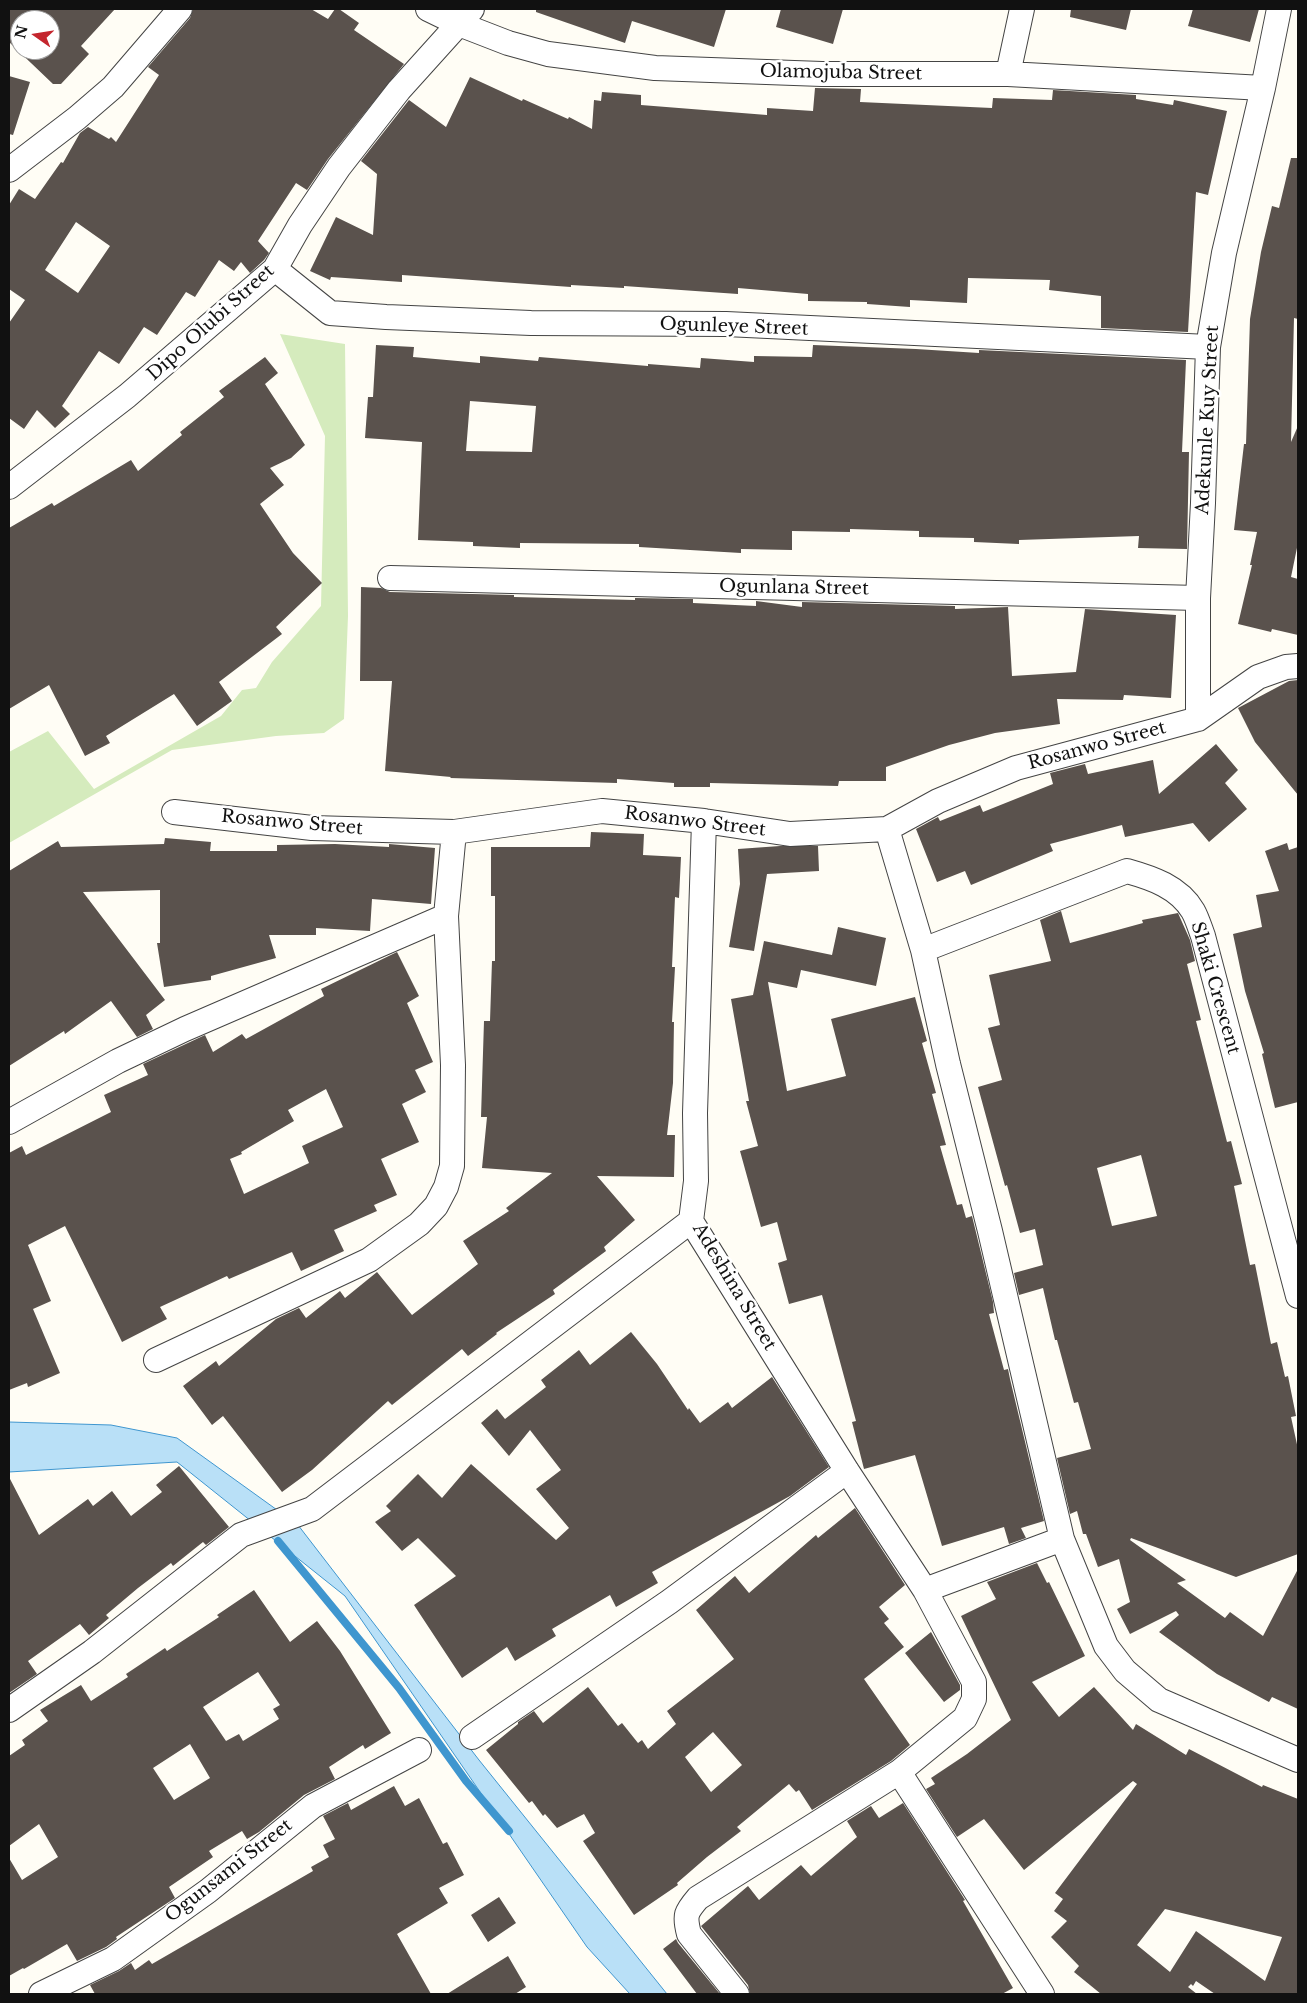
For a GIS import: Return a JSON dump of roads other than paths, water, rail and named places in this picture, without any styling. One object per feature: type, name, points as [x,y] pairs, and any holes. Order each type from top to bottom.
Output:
[{"type":"street","points":[[9,170],[114,87],[180,9]]},
{"type":"street","name":"Olamojuba Street","points":[[428,9],[465,16],[508,43],[548,54],[655,68],[822,74],[1008,74],[1263,88]]},
{"type":"street","points":[[1008,74],[1022,9]]},
{"type":"street","name":"Adekunle Kuy Street","points":[[1198,719],[1198,598],[1208,347],[1224,253],[1263,88],[1279,9]]},
{"type":"street","name":"Dipo Olubi Street","points":[[9,487],[128,396],[275,269],[300,225],[339,167],[399,90],[465,16]]},
{"type":"street","name":"Ogunleye Street","points":[[275,269],[330,313],[531,323],[726,324],[1208,347]]},
{"type":"street","name":"Ogunlana Street","points":[[390,578],[1198,598]]},
{"type":"street","name":"Rosanwo Street","points":[[174,812],[312,828],[454,832],[602,811],[704,821],[790,834],[887,828],[938,801],[1016,768],[1198,719],[1258,677],[1286,667],[1298,666]]},
{"type":"street","name":"Adeshina Street","points":[[704,821],[695,1113],[696,1181],[691,1221],[925,1590],[974,1682],[974,1699],[964,1718],[898,1772],[698,1898],[687,1912],[686,1923],[689,1934],[737,1994]]},
{"type":"street","points":[[887,828],[924,950],[948,1064],[992,1240],[1062,1539],[1106,1646],[1125,1671],[1159,1700],[1298,1760]]},
{"type":"street","points":[[156,1360],[369,1260],[419,1224],[436,1206],[446,1187],[452,1166],[453,1065],[446,916],[454,832]]},
{"type":"street","name":"Shaki Crescent","points":[[924,950],[1127,871],[1152,878],[1180,894],[1193,911],[1203,936],[1298,1296]]},
{"type":"street","points":[[9,1122],[127,1057],[185,1029],[446,916]]},
{"type":"street","points":[[9,1710],[92,1652],[241,1535],[312,1509],[691,1221]]},
{"type":"street","points":[[472,1737],[669,1602],[848,1471]]},
{"type":"street","points":[[925,1590],[1062,1539]]},
{"type":"street","name":"Ogunsami Street","points":[[41,1994],[113,1960],[208,1891],[313,1806],[419,1750]]},
{"type":"street","points":[[898,1772],[1042,1994]]},
{"type":"water","points":[[9,1422],[111,1425],[177,1438],[298,1525],[479,1760],[667,1994],[630,1994],[587,1947],[345,1596],[177,1462],[9,1472]]},
{"type":"waterway","points":[[278,1541],[399,1688],[466,1781],[509,1831]]}]
